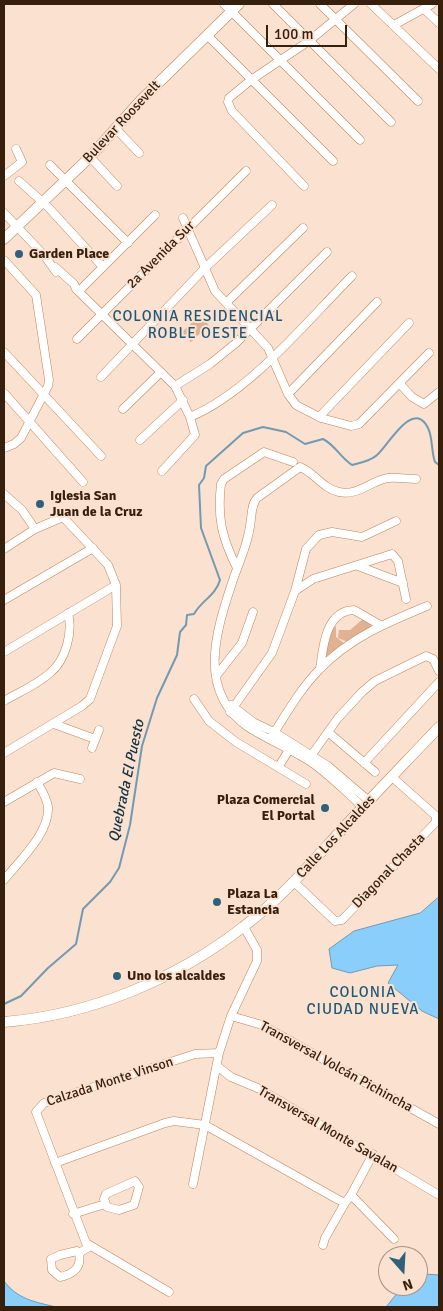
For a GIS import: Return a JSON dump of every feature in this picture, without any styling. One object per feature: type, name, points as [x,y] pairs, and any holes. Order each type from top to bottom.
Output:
[{"type":"main road","name":"Bulevar Roosevelt","points":[[4,239],[90,157],[114,128],[207,35],[232,6]]},
{"type":"main road","name":"Calle Los Alcaldes","points":[[4,1022],[50,1015],[88,1006],[127,993],[192,962],[244,927],[294,882],[439,728]]},
{"type":"street","points":[[273,4],[391,122]]},
{"type":"street","points":[[320,4],[418,101]]},
{"type":"street","points":[[304,186],[232,111],[228,102],[229,98],[279,60],[309,41],[354,4]]},
{"type":"street","points":[[371,4],[439,69]]},
{"type":"street","points":[[394,25],[432,4]]},
{"type":"street","points":[[232,6],[279,60],[360,140]]},
{"type":"street","points":[[424,9],[439,23]]},
{"type":"street","points":[[207,35],[333,161]]},
{"type":"street","points":[[114,128],[139,153]]},
{"type":"street","points":[[4,176],[22,162],[16,149]]},
{"type":"street","points":[[90,157],[117,186]]},
{"type":"street","points":[[50,165],[128,243]]},
{"type":"street","name":"2a Avenida Sur","points":[[77,340],[246,171]]},
{"type":"street","points":[[19,181],[42,202],[103,267]]},
{"type":"street","points":[[100,377],[205,268],[272,205]]},
{"type":"street","points":[[4,213],[54,267],[74,284],[175,386],[190,417],[195,435],[162,471]]},
{"type":"street","points":[[78,290],[155,215]]},
{"type":"street","points":[[183,218],[186,229],[215,291],[251,328],[272,357],[288,394],[296,405],[319,417],[352,426],[359,424],[429,353]]},
{"type":"street","points":[[227,302],[303,228]]},
{"type":"street","points":[[175,386],[210,364],[251,328],[327,252]]},
{"type":"street","points":[[4,260],[36,295],[48,380],[31,422],[18,442],[4,448]]},
{"type":"street","points":[[190,417],[222,400],[272,357],[352,276]]},
{"type":"street","points":[[288,394],[377,302]]},
{"type":"street","points":[[319,417],[409,323]]},
{"type":"street","points":[[4,352],[101,456]]},
{"type":"street","points":[[123,409],[161,372]]},
{"type":"street","points":[[400,384],[412,397],[424,404],[439,392]]},
{"type":"street","points":[[4,393],[83,482]]},
{"type":"street","points":[[140,440],[183,400]]},
{"type":"street","points":[[237,568],[227,548],[220,526],[221,484],[224,479],[260,453],[268,452],[293,462]]},
{"type":"street","points":[[309,757],[288,750],[272,736],[229,706],[218,691],[215,648],[217,628],[250,534],[254,501],[297,468],[302,467],[327,487],[338,492],[349,493],[363,490],[388,478],[416,479]]},
{"type":"street","points":[[4,494],[15,503],[35,529]]},
{"type":"street","points":[[4,549],[35,529],[63,517],[108,565],[116,585],[118,626],[94,689],[86,703],[4,753]]},
{"type":"street","points":[[229,706],[244,690],[272,653],[295,591],[306,549],[319,535],[332,532],[362,537],[396,521]]},
{"type":"street","points":[[4,600],[93,548]]},
{"type":"street","points":[[295,591],[313,579],[335,570],[358,566],[392,554],[398,561],[406,599]]},
{"type":"street","points":[[358,566],[403,583]]},
{"type":"street","points":[[4,652],[116,585]]},
{"type":"street","points":[[272,736],[320,669],[345,648],[380,625],[427,606]]},
{"type":"street","points":[[320,669],[324,639],[333,622],[340,614],[354,610],[380,625]]},
{"type":"street","points":[[216,676],[242,643],[253,612]]},
{"type":"street","points":[[4,701],[52,672],[70,637],[71,630],[68,613]]},
{"type":"street","points":[[309,757],[362,692],[383,677],[426,656],[433,659],[439,671]]},
{"type":"street","points":[[364,763],[439,682]]},
{"type":"street","points":[[194,699],[209,721],[236,742],[279,766],[306,784]]},
{"type":"street","points":[[54,724],[95,739]]},
{"type":"street","points":[[92,748],[99,730]]},
{"type":"street","points":[[328,732],[375,772]]},
{"type":"street","points":[[272,736],[328,766],[366,804]]},
{"type":"street","points":[[279,766],[288,750]]},
{"type":"street","points":[[4,802],[37,782],[58,773],[80,779]]},
{"type":"street","name":"Diagonal Chasta","points":[[294,882],[335,921],[342,920],[436,822],[436,816],[392,777]]},
{"type":"street","points":[[4,880],[30,850],[47,815],[48,807],[37,782]]},
{"type":"street","points":[[193,1184],[219,1053],[230,1016],[258,961],[257,950],[244,927]]},
{"type":"street","name":"Transversal Volcán Pichincha","points":[[230,1016],[262,1025],[439,1124]]},
{"type":"street","name":"Calzada Monte Vinson","points":[[55,1163],[36,1116],[40,1105],[195,1054],[219,1053]]},
{"type":"street","name":"Transversal Monte Savalan","points":[[217,1066],[232,1077],[260,1089],[372,1154],[439,1196]]},
{"type":"street","points":[[169,1292],[89,1247],[73,1214],[55,1163],[165,1123],[174,1121],[205,1125],[345,1203]]},
{"type":"street","points":[[323,1245],[324,1238],[351,1195],[372,1154]]},
{"type":"street","points":[[135,1181],[138,1183],[137,1201],[134,1205],[119,1210],[107,1207],[105,1204],[106,1194],[135,1181]]},
{"type":"street","points":[[351,1195],[394,1239]]},
{"type":"street","points":[[73,1214],[105,1204]]},
{"type":"street","points":[[79,1253],[89,1247]]},
{"type":"shaded area","points":[[199,316],[209,325],[191,342],[182,332]]},
{"type":"shaded area","points":[[363,619],[372,624],[370,627],[348,642],[338,638],[339,630],[350,630]]},
{"type":"shaded area","points":[[336,626],[336,637],[345,644],[326,656],[328,640]]},
{"type":"water","points":[[439,897],[439,1019],[422,1011],[388,983],[398,965],[377,966],[350,973],[332,968],[329,949],[354,931],[420,913]]},
{"type":"water","points":[[428,1274],[439,1275],[439,1307],[386,1307],[394,1296],[428,1296]]},
{"type":"water","points":[[4,1281],[21,1296],[56,1307],[4,1307]]},
{"type":"waterway","name":"Quebrada El Puesto","points":[[4,1004],[21,996],[48,968],[76,944],[83,909],[110,882],[119,868],[130,825],[142,746],[157,698],[177,655],[180,632],[186,625],[187,615],[194,614],[200,605],[212,594],[220,580],[201,528],[199,485],[204,478],[206,466],[243,433],[263,427],[286,432],[305,444],[323,439],[331,444],[352,465],[375,457],[401,427],[415,418],[422,420],[428,428],[435,462],[439,465]]},
{"type":"place","name":"Garden Place","points":[[19,254]]},
{"type":"place","name":"Iglesia San Juan de la Cruz","points":[[40,504]]},
{"type":"place","name":"Plaza Comercial El Portal","points":[[325,808]]},
{"type":"place","name":"Plaza La Estancia","points":[[217,902]]},
{"type":"place","name":"Uno los alcaldes","points":[[117,976]]},
{"type":"district","name":"COLONIA RESIDENCIAL ROBLE OESTE","points":[[198,326]]},
{"type":"district","name":"COLONIA CIUDAD NUEVA","points":[[363,1002]]}]
